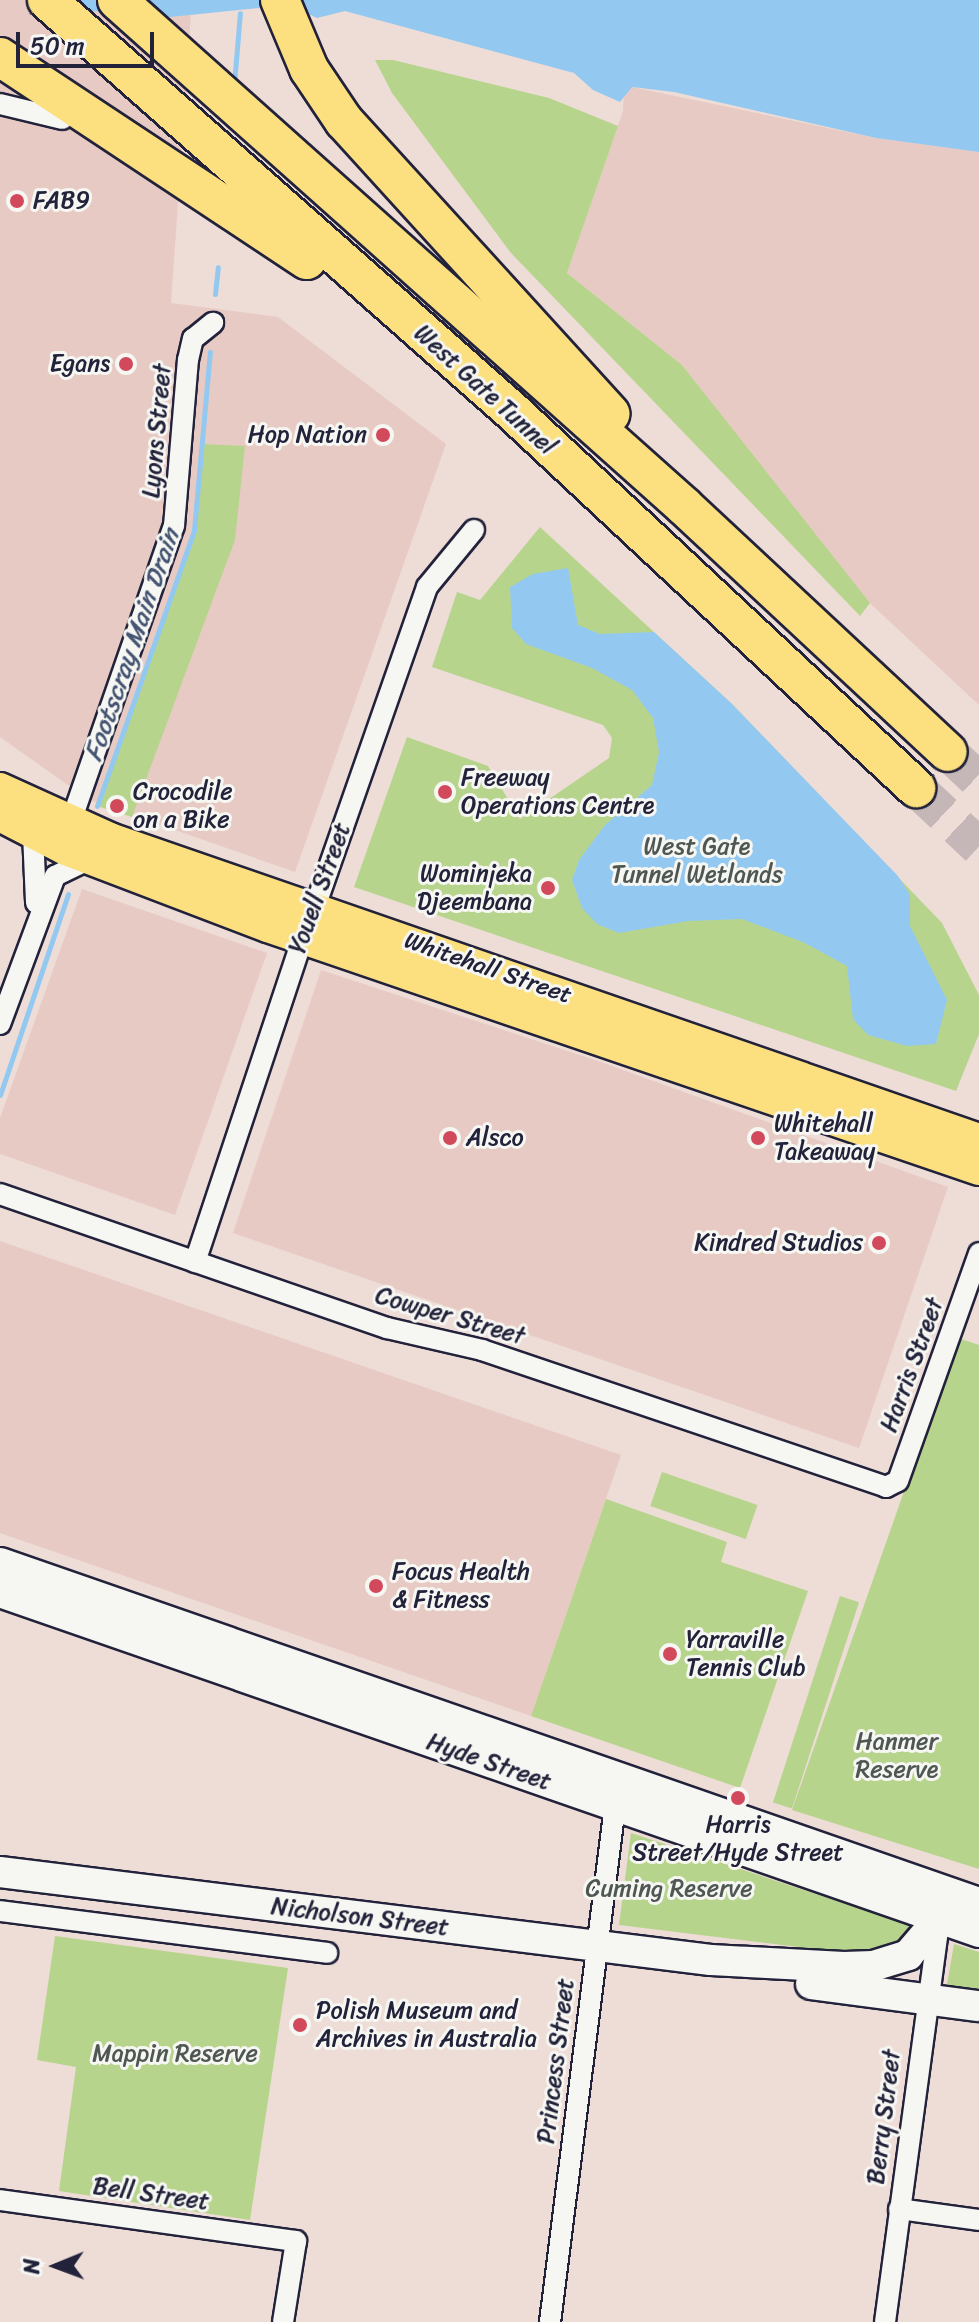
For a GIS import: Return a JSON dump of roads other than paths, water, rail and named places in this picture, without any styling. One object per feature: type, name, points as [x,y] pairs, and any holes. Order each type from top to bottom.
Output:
[{"type":"highway","name":"West Gate Tunnel","points":[[47,0],[332,268],[512,411],[916,788]]},
{"type":"highway","name":"West Gate Tunnel","points":[[117,0],[367,228],[685,507],[948,752]]},
{"type":"highway","points":[[280,0],[309,69],[344,121],[647,453],[685,507]]},
{"type":"highway","points":[[0,57],[332,268]]},
{"type":"main road","name":"Whitehall Street","points":[[0,789],[70,824],[315,907],[979,1169]]},
{"type":"main road","points":[[0,815],[33,833]]},
{"type":"main road","name":"Whitehall Street","points":[[33,833],[90,859],[303,937],[979,1140]]},
{"type":"main road","name":"Youell Street","points":[[303,937],[315,907]]},
{"type":"street","points":[[0,104],[62,119]]},
{"type":"street","name":"Lyons Street","points":[[70,824],[174,526],[188,360],[193,339],[213,323]]},
{"type":"street","name":"Youell Street","points":[[315,907],[427,587],[474,530]]},
{"type":"street","name":"Whitehall Street","points":[[0,829],[33,833]]},
{"type":"street","points":[[32,927],[38,876],[33,833]]},
{"type":"street","points":[[0,1024],[32,927],[56,873],[90,859]]},
{"type":"street","name":"Youell Street","points":[[195,1262],[303,937]]},
{"type":"street","name":"Cowper Street","points":[[0,1194],[387,1328],[482,1350],[886,1487]]},
{"type":"street","name":"Harris Street","points":[[886,1487],[898,1481],[979,1253]]},
{"type":"street","name":"Hyde Street","points":[[0,1563],[616,1792]]},
{"type":"street","name":"Hyde Street","points":[[0,1592],[616,1792],[944,1905],[979,1932]]},
{"type":"street","name":"Princess Street","points":[[550,2322],[616,1792]]},
{"type":"street","name":"Nicholson Street","points":[[0,1872],[720,1961],[858,1967],[895,1961],[920,1945],[944,1905]]},
{"type":"street","name":"Hyde Street","points":[[944,1905],[979,1903]]},
{"type":"street","name":"Berry Street","points":[[885,2322],[927,1991],[944,1905]]},
{"type":"street","points":[[0,1911],[327,1953]]},
{"type":"street","name":"Nicholson Street","points":[[720,1961],[786,1981],[927,1991],[979,2006]]},
{"type":"street","points":[[812,1965],[927,1991]]},
{"type":"street","name":"Bell Street","points":[[0,2200],[296,2241],[283,2322]]},
{"type":"street","points":[[899,2209],[979,2220]]},
{"type":"water","points":[[33,0],[979,0],[979,152],[876,138],[674,92],[632,87],[620,102],[593,90],[574,73],[345,11],[317,18],[289,5],[170,17],[66,9]]},
{"type":"water","points":[[568,568],[578,625],[600,634],[654,632],[732,704],[898,876],[910,895],[910,926],[947,1000],[936,1044],[907,1046],[868,1035],[853,1019],[847,966],[805,943],[742,919],[688,921],[619,933],[597,924],[582,908],[572,880],[579,860],[605,825],[652,785],[659,752],[653,718],[632,690],[592,668],[526,644],[512,628],[510,587],[533,574]]},
{"type":"waterway","name":"Footscray Main Drain","points":[[234,84],[240,13]]},
{"type":"waterway","name":"Footscray Main Drain","points":[[215,294],[218,267]]},
{"type":"waterway","name":"Footscray Main Drain","points":[[97,806],[194,530],[210,352]]},
{"type":"waterway","name":"Footscray Main Drain","points":[[0,1095],[68,894]]},
{"type":"tunnel","points":[[948,752],[979,781]]},
{"type":"tunnel","points":[[916,788],[979,847]]},
{"type":"place","name":"FAB9","points":[[17,201]]},
{"type":"place","name":"Egans","points":[[126,364]]},
{"type":"place","name":"Hop Nation","points":[[383,435]]},
{"type":"place","name":"Freeway Operations Centre","points":[[445,792]]},
{"type":"place","name":"Crocodile on a Bike","points":[[117,806]]},
{"type":"place","name":"Wominjeka Djeembana","points":[[548,888]]},
{"type":"place","name":"Alsco","points":[[450,1138]]},
{"type":"place","name":"Whitehall Takeaway","points":[[758,1138]]},
{"type":"place","name":"Kindred Studios","points":[[879,1243]]},
{"type":"place","name":"Focus Health & Fitness","points":[[376,1586]]},
{"type":"place","name":"Yarraville Tennis Club","points":[[670,1654]]},
{"type":"place","name":"Harris Street/Hyde Street","points":[[738,1798]]},
{"type":"place","name":"Polish Museum and Archives in Australia","points":[[300,2025]]},
{"type":"park label","name":"West Gate Tunnel Wetlands","points":[[697,861]]},
{"type":"park label","name":"Hanmer Reserve","points":[[897,1756]]},
{"type":"park label","name":"Cuming Reserve","points":[[669,1889]]},
{"type":"park label","name":"Mappin Reserve","points":[[175,2054]]}]
